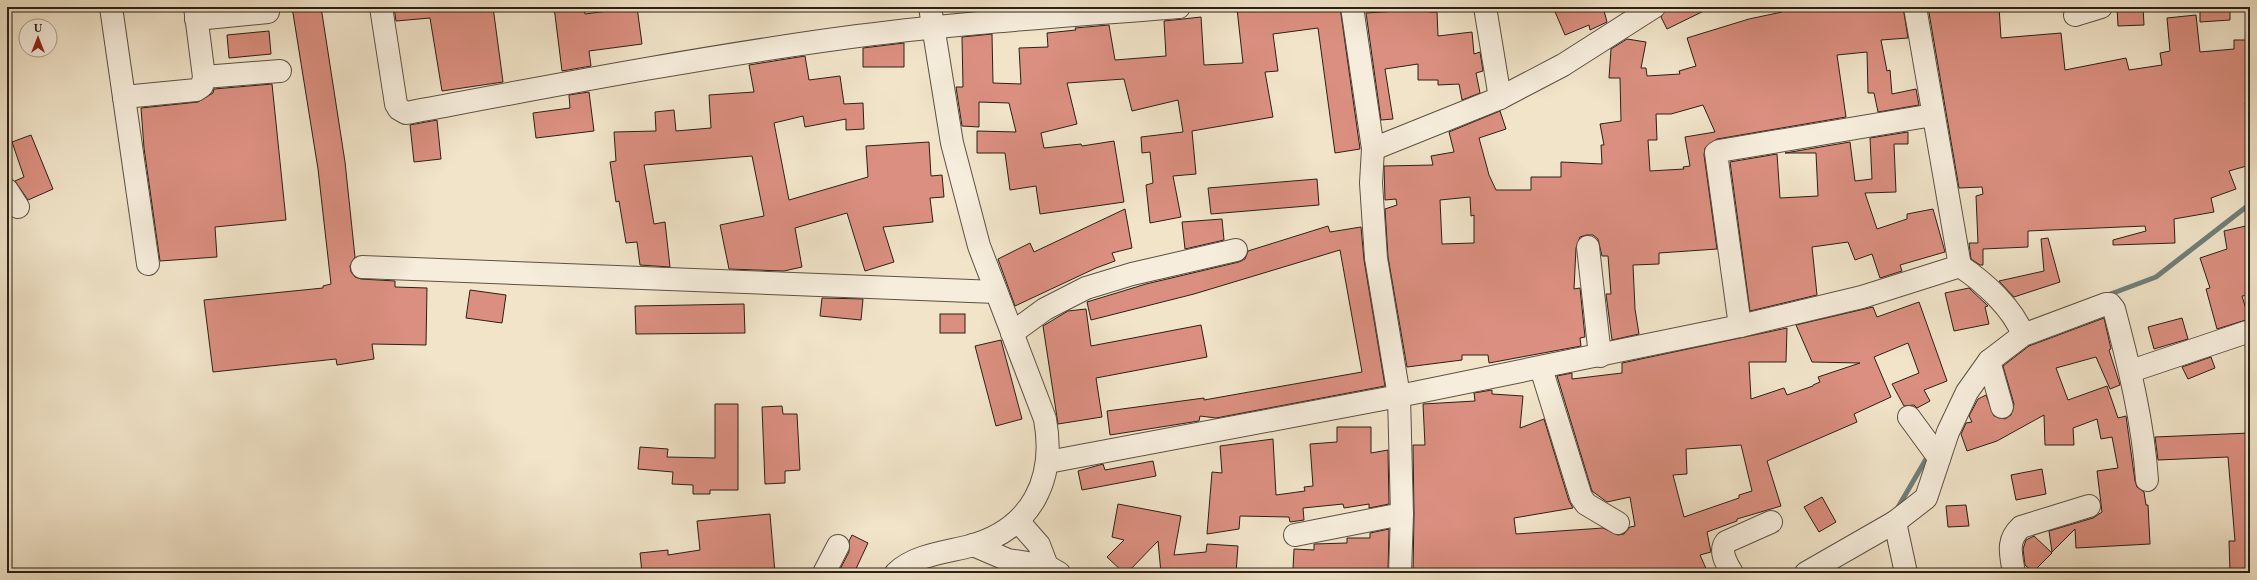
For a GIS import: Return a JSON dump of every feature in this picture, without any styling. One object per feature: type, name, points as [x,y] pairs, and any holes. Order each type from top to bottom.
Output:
[{"type":"street","points":[[111,7],[148,264]]},
{"type":"street","points":[[381,7],[396,104],[399,109],[406,113],[635,70],[766,49],[931,17],[1179,7]]},
{"type":"street","points":[[1352,7],[1373,149],[1371,183],[1376,258],[1400,396],[1402,514],[1400,573]]},
{"type":"street","points":[[1485,7],[1500,98]]},
{"type":"street","points":[[1916,7],[1933,115],[1960,266],[1974,275],[2020,328]]},
{"type":"street","points":[[2075,15],[2101,7]]},
{"type":"street","points":[[1373,149],[1500,98],[1563,65],[1647,9]]},
{"type":"street","points":[[124,97],[196,90],[202,86],[204,77],[195,13],[268,12]]},
{"type":"street","points":[[896,573],[915,561],[995,537],[1022,516],[1040,490],[1048,462],[1049,441],[1045,419],[979,246],[952,143],[931,17]]},
{"type":"street","points":[[204,77],[280,71]]},
{"type":"street","points":[[1740,326],[1716,153],[1719,151],[1933,115]]},
{"type":"street","points":[[1588,247],[1600,356]]},
{"type":"street","points":[[1012,333],[1045,309],[1086,288],[1236,250]]},
{"type":"street","points":[[1048,462],[1400,396],[1740,326],[1862,297],[1960,266]]},
{"type":"street","points":[[362,267],[996,292]]},
{"type":"street","points":[[1806,573],[1895,522],[1926,498],[1932,449],[1967,392],[1989,361],[2020,328],[2106,304],[2110,304],[2114,309],[2131,371],[2144,436],[2147,480]]},
{"type":"street","points":[[2131,371],[2250,331]]},
{"type":"street","points":[[1989,361],[2002,407]]},
{"type":"street","points":[[1541,368],[1581,497],[1586,504],[1618,523]]},
{"type":"street","points":[[1909,417],[1932,449]]},
{"type":"street","points":[[2014,573],[2010,543],[2013,534],[2021,526],[2089,506]]},
{"type":"street","points":[[1295,535],[1402,514]]},
{"type":"street","points":[[1022,516],[1053,569]]},
{"type":"street","points":[[1732,573],[1722,552],[1722,547],[1726,542],[1771,522]]},
{"type":"street","points":[[1895,522],[1906,573]]},
{"type":"street","points":[[972,545],[1008,560],[1053,569]]},
{"type":"street","points":[[824,573],[838,546]]},
{"type":"building","points":[[292,7],[321,7],[345,162],[355,257],[350,266],[351,272],[355,277],[361,279],[395,281],[395,287],[427,288],[426,345],[372,344],[374,359],[337,365],[336,359],[213,372],[204,300],[323,288],[323,286],[331,284],[318,169]]},
{"type":"building","points":[[394,7],[493,7],[503,82],[442,91],[430,18],[396,21]]},
{"type":"building","points":[[554,7],[584,7],[585,14],[637,7],[642,44],[589,51],[591,66],[562,71]]},
{"type":"building","points":[[1250,7],[1340,7],[1360,149],[1335,153],[1318,28],[1273,34],[1278,71],[1265,72],[1273,117],[1192,131],[1196,174],[1173,176],[1181,217],[1150,223],[1146,185],[1153,183],[1150,152],[1142,153],[1141,137],[1183,132],[1178,100],[1132,111],[1124,79],[1067,83],[1077,124],[1041,133],[1044,148],[1081,144],[1082,146],[1114,141],[1124,202],[1040,214],[1036,186],[1010,190],[1005,153],[977,153],[977,131],[1016,132],[1009,103],[979,102],[979,127],[962,126],[956,87],[963,87],[962,37],[992,34],[993,83],[1021,84],[1019,48],[1048,47],[1047,33],[1076,30],[1075,28],[1109,25],[1115,60],[1166,56],[1164,21],[1201,17],[1204,65],[1243,63],[1237,9]]},
{"type":"building","points":[[1412,7],[1429,7],[1429,12],[1437,12],[1438,36],[1472,32],[1474,54],[1480,52],[1483,71],[1476,73],[1480,93],[1462,100],[1459,84],[1438,85],[1438,80],[1418,80],[1418,64],[1385,69],[1393,119],[1381,120],[1366,13],[1412,10]]},
{"type":"building","points":[[1553,7],[1603,7],[1607,22],[1590,30],[1589,25],[1565,35]]},
{"type":"building","points":[[1666,7],[1712,7],[1667,29],[1661,17]]},
{"type":"building","points":[[1781,7],[1903,7],[1908,38],[1881,40],[1887,71],[1890,70],[1892,94],[1916,89],[1919,105],[1878,112],[1874,93],[1868,93],[1867,52],[1837,55],[1846,117],[1717,139],[1705,148],[1704,155],[1717,249],[1659,253],[1659,264],[1633,265],[1635,309],[1639,334],[1612,340],[1606,294],[1611,294],[1608,256],[1602,256],[1598,239],[1593,235],[1586,235],[1580,237],[1576,248],[1574,289],[1580,288],[1585,337],[1580,338],[1581,346],[1489,363],[1488,355],[1462,355],[1462,360],[1407,367],[1388,257],[1385,209],[1397,205],[1396,199],[1385,200],[1384,166],[1433,165],[1431,156],[1454,152],[1449,132],[1500,111],[1506,129],[1479,138],[1489,175],[1496,190],[1531,190],[1531,177],[1561,177],[1561,162],[1602,164],[1601,145],[1604,145],[1600,124],[1621,121],[1620,78],[1609,78],[1611,49],[1627,39],[1646,42],[1641,68],[1646,68],[1647,76],[1680,74],[1679,71],[1696,66],[1687,38],[1749,19],[1782,12]],"holes":[[[1703,105],[1715,132],[1685,137],[1690,166],[1683,167],[1684,169],[1650,171],[1648,140],[1657,140],[1656,114],[1671,114]],[[1470,197],[1471,216],[1474,215],[1474,243],[1442,244],[1440,200]]]},
{"type":"building","points":[[1928,7],[1999,7],[2001,38],[2061,33],[2065,70],[2126,58],[2129,70],[2162,65],[2160,53],[2170,51],[2167,18],[2196,15],[2200,52],[2234,49],[2234,40],[2250,40],[2250,102],[2245,103],[2250,132],[2250,165],[2229,171],[2236,189],[2211,198],[2214,212],[2174,219],[2175,243],[2113,245],[2113,240],[2146,231],[2145,226],[2028,231],[2028,247],[1983,249],[1983,265],[1980,265],[1971,259],[1969,243],[1978,243],[1976,196],[1983,194],[1982,187],[1959,188]]},
{"type":"building","points":[[2117,7],[2143,7],[2144,25],[2118,26]]},
{"type":"building","points":[[2200,7],[2230,7],[2230,20],[2200,22]]},
{"type":"building","points":[[269,31],[271,54],[229,58],[227,35]]},
{"type":"building","points":[[904,43],[904,67],[863,67],[863,48]]},
{"type":"building","points":[[805,56],[809,80],[840,76],[844,104],[863,103],[864,129],[846,130],[846,119],[805,127],[803,116],[774,123],[789,200],[868,177],[866,146],[929,142],[931,176],[942,175],[944,197],[930,198],[933,222],[883,227],[894,262],[865,271],[847,213],[795,228],[802,267],[784,271],[729,269],[720,225],[764,216],[752,156],[644,165],[654,224],[665,222],[670,267],[640,265],[637,242],[626,243],[619,201],[616,202],[610,162],[616,161],[614,132],[656,131],[655,112],[674,110],[676,131],[711,128],[709,95],[754,92],[749,65]]},
{"type":"building","points":[[272,84],[286,220],[215,227],[217,257],[160,261],[144,148],[141,108],[198,102],[213,93],[214,89]]},
{"type":"building","points":[[589,92],[594,131],[536,138],[533,113],[570,108],[569,95]]},
{"type":"building","points":[[437,120],[441,159],[414,162],[410,125]]},
{"type":"building","points":[[1908,132],[1908,144],[1894,144],[1896,192],[1865,193],[1877,229],[1907,219],[1907,214],[1933,209],[1945,252],[1900,265],[1902,271],[1880,278],[1872,254],[1855,260],[1848,242],[1812,247],[1817,295],[1750,311],[1730,162],[1777,154],[1780,198],[1818,196],[1816,153],[1785,153],[1850,142],[1855,181],[1872,179],[1870,138]]},
{"type":"building","points":[[31,135],[53,189],[28,200],[15,181],[24,177],[12,142]]},
{"type":"building","points":[[1317,179],[1319,205],[1211,214],[1208,188]]},
{"type":"building","points":[[1125,209],[1132,248],[1112,253],[1115,261],[1096,268],[1015,306],[998,259],[1030,243],[1034,252]]},
{"type":"building","points":[[1222,219],[1224,240],[1185,249],[1182,222]]},
{"type":"building","points":[[2250,225],[2250,295],[2242,296],[2249,319],[2217,329],[2206,289],[2210,288],[2200,258],[2227,249],[2224,231]]},
{"type":"building","points":[[1328,226],[1330,232],[1361,227],[1364,260],[1385,386],[1216,418],[1200,416],[1199,421],[1110,435],[1107,411],[1204,398],[1204,400],[1362,372],[1340,250],[1194,294],[1091,320],[1087,302],[1146,284],[1239,262],[1245,259],[1248,251]]},
{"type":"building","points":[[2048,238],[2060,282],[2014,297],[1999,281],[2044,271],[2041,239]]},
{"type":"building","points":[[1969,288],[1988,306],[1985,307],[1989,324],[1954,331],[1945,293]]},
{"type":"building","points":[[470,290],[506,295],[502,323],[466,318]]},
{"type":"building","points":[[822,298],[863,299],[861,320],[820,316]]},
{"type":"building","points":[[1919,302],[1947,381],[1924,390],[1930,401],[1917,408],[1914,405],[1904,406],[1892,384],[1919,373],[1908,343],[1874,357],[1891,397],[1854,414],[1857,422],[1767,461],[1781,506],[1737,519],[1737,521],[1707,532],[1711,552],[1700,555],[1708,573],[1413,573],[1413,445],[1425,445],[1423,404],[1475,401],[1474,393],[1492,390],[1492,394],[1523,396],[1520,428],[1544,419],[1569,501],[1573,508],[1514,518],[1516,534],[1603,528],[1618,535],[1624,534],[1630,527],[1635,526],[1630,497],[1607,502],[1592,491],[1557,376],[1572,373],[1572,379],[1622,373],[1622,363],[1787,328],[1786,362],[1749,362],[1751,399],[1784,388],[1787,395],[1820,382],[1818,377],[1860,363],[1812,362],[1796,325],[1873,307],[1877,317]],"holes":[[[1741,445],[1752,491],[1739,495],[1739,498],[1684,517],[1673,475],[1687,474],[1686,449]]]},
{"type":"building","points":[[744,304],[745,333],[636,334],[635,306]]},
{"type":"building","points":[[1086,309],[1091,346],[1201,325],[1207,357],[1096,378],[1102,417],[1058,424],[1043,326],[1068,311]]},
{"type":"building","points":[[940,314],[965,314],[965,333],[940,333]]},
{"type":"building","points":[[2104,318],[2111,349],[2109,350],[2120,385],[2110,389],[2096,357],[2056,368],[2068,400],[2107,386],[2118,418],[2126,416],[2135,481],[2137,487],[2144,492],[2146,505],[2148,505],[2150,544],[2076,548],[2075,529],[2052,552],[2049,531],[2093,518],[2102,512],[2097,471],[2118,468],[2112,437],[2101,439],[2097,419],[2073,428],[2074,445],[2045,445],[2044,415],[1997,441],[1967,451],[1961,434],[1966,423],[1972,422],[1969,416],[1978,399],[1986,395],[1994,416],[2005,419],[2011,415],[2014,404],[2003,366],[2029,346]]},
{"type":"building","points":[[2182,318],[2188,339],[2154,349],[2148,327]]},
{"type":"building","points":[[1001,340],[1022,419],[996,426],[975,346]]},
{"type":"building","points":[[2211,357],[2215,368],[2188,379],[2182,367]]},
{"type":"building","points":[[715,404],[738,404],[738,490],[710,490],[710,494],[693,494],[693,485],[672,484],[673,472],[638,469],[640,447],[668,449],[667,457],[715,458]]},
{"type":"building","points":[[782,406],[783,414],[797,414],[800,470],[785,471],[785,483],[765,484],[762,407]]},
{"type":"building","points":[[1337,427],[1371,427],[1371,453],[1388,450],[1389,504],[1369,508],[1369,504],[1344,508],[1343,504],[1303,508],[1304,520],[1290,522],[1289,517],[1240,516],[1239,529],[1207,534],[1212,472],[1222,473],[1220,446],[1273,439],[1276,495],[1305,491],[1304,487],[1313,486],[1310,444],[1337,442]]},
{"type":"building","points":[[2250,433],[2250,565],[2247,565],[2248,573],[2230,573],[2229,541],[2235,541],[2228,457],[2158,460],[2155,437]]},
{"type":"building","points":[[1153,461],[1156,476],[1082,490],[1078,471],[1103,464],[1105,470]]},
{"type":"building","points":[[2042,469],[2046,494],[2016,500],[2011,475]]},
{"type":"building","points":[[1822,497],[1836,522],[1819,532],[1804,507]]},
{"type":"building","points":[[1118,504],[1181,516],[1174,555],[1206,552],[1207,544],[1238,546],[1236,573],[1161,573],[1158,541],[1127,573],[1124,573],[1107,557],[1124,540],[1112,537]]},
{"type":"building","points":[[1966,505],[1969,526],[1948,527],[1946,506]]},
{"type":"building","points":[[770,514],[775,573],[676,573],[676,570],[642,573],[640,553],[668,550],[668,555],[700,550],[697,521]]},
{"type":"building","points":[[1389,529],[1388,570],[1365,571],[1365,573],[1314,573],[1314,570],[1293,569],[1294,549],[1314,550],[1314,544],[1347,543],[1347,538],[1370,538],[1370,533]]},
{"type":"building","points":[[852,535],[868,543],[854,573],[838,573],[849,552],[849,541]]},
{"type":"building","points":[[2034,536],[2052,553],[2033,572],[2025,565],[2023,549],[2026,540]]},
{"type":"waterway","points":[[2108,295],[2156,277],[2250,204]]},
{"type":"waterway","points":[[1897,509],[1929,454]]}]
